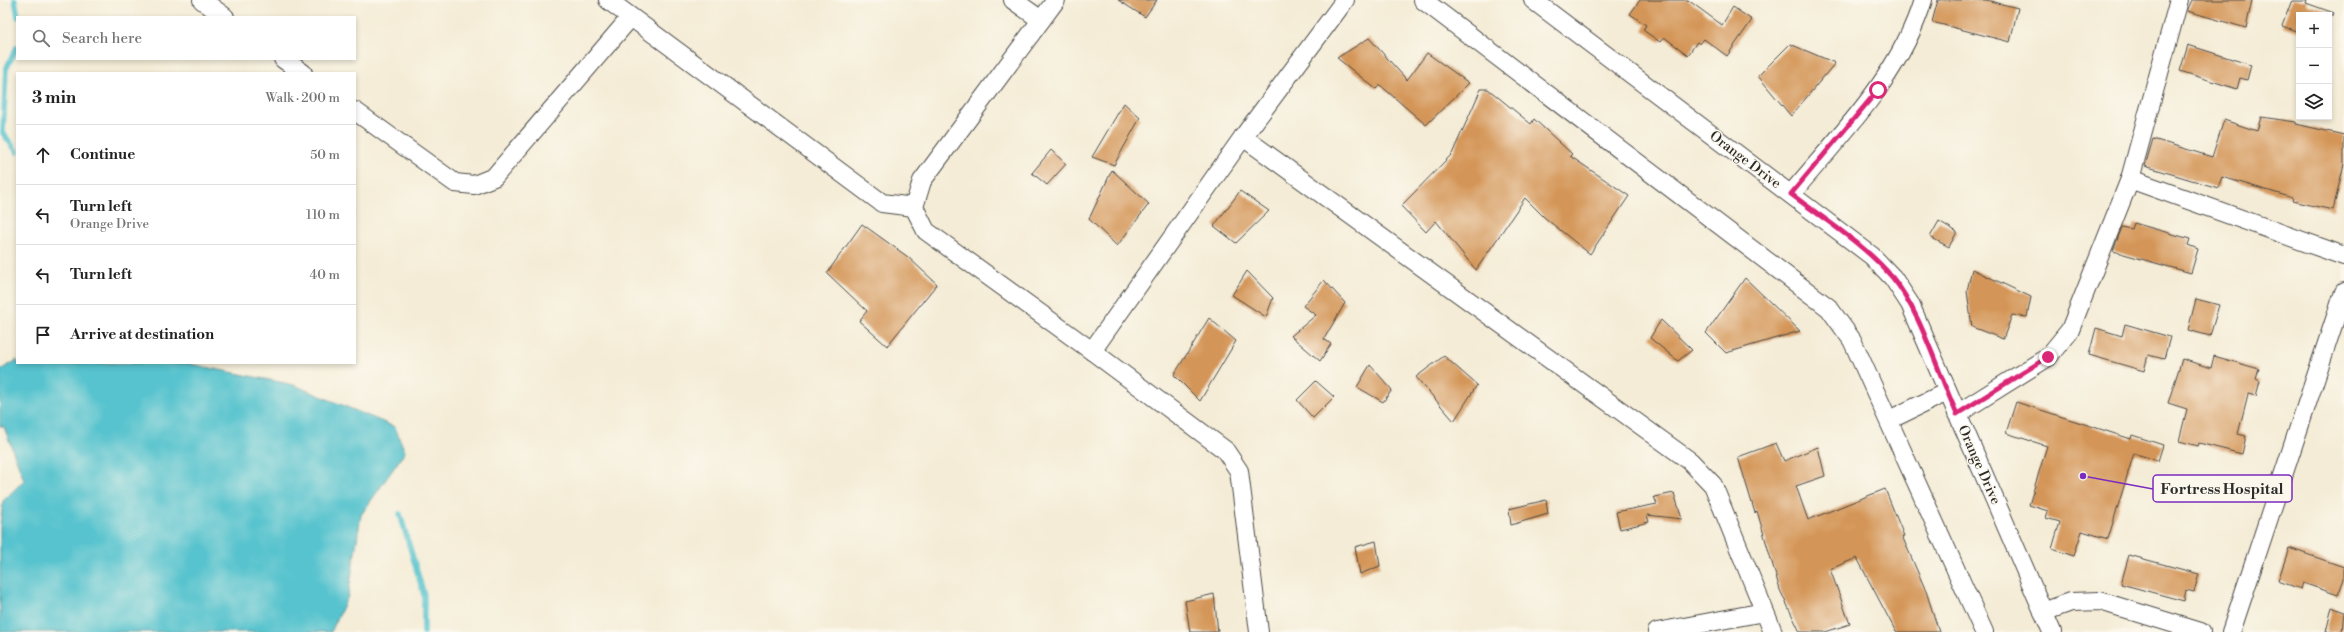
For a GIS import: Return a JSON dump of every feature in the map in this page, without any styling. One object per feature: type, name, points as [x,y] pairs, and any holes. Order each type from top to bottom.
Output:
[{"type":"street","points":[[202,0],[224,16]]},
{"type":"street","points":[[608,0],[630,18],[882,203],[914,208]]},
{"type":"street","points":[[1013,0],[1041,20]]},
{"type":"street","points":[[1056,0],[922,181],[914,208],[926,231],[1092,351],[1225,450],[1239,471],[1259,632]]},
{"type":"street","points":[[1092,351],[1243,137],[1345,0]]},
{"type":"street","points":[[1423,0],[1829,308],[1852,340],[1890,420],[1984,632]]},
{"type":"street","name":"Orange Drive","points":[[1533,0],[1872,256],[1893,278],[1910,304],[2052,632]]},
{"type":"street","points":[[1791,194],[1878,90],[1915,26],[1923,0]]},
{"type":"street","points":[[1957,414],[2048,357],[2070,330],[2130,179],[2179,0]]},
{"type":"street","points":[[356,112],[455,183],[474,185],[494,177],[630,18]]},
{"type":"street","points":[[285,60],[302,72]]},
{"type":"street","points":[[1243,137],[1690,460],[1713,485],[1773,632]]},
{"type":"street","points":[[2130,179],[2344,256]]},
{"type":"street","points":[[2231,632],[2344,292]]},
{"type":"street","points":[[1890,420],[1947,392]]},
{"type":"street","points":[[2043,612],[2071,602],[2100,601],[2201,632]]},
{"type":"street","points":[[1657,632],[1764,612]]},
{"type":"water","points":[[16,361],[16,364],[191,364],[294,385],[395,427],[405,452],[361,515],[348,596],[331,632],[0,632],[0,527],[3,501],[24,480],[4,427],[0,426],[0,370]]},
{"type":"building","points":[[1118,0],[1157,0],[1145,17]]},
{"type":"building","points":[[1640,0],[1688,0],[1722,25],[1733,7],[1752,20],[1727,56],[1704,39],[1700,44],[1697,42],[1688,55],[1664,37],[1660,42],[1643,30],[1646,25],[1630,14]]},
{"type":"building","points":[[1938,0],[1986,0],[2018,8],[2010,42],[1932,22]]},
{"type":"building","points":[[2192,0],[2252,0],[2246,28],[2187,11]]},
{"type":"building","points":[[2292,0],[2307,0],[2306,3],[2331,12],[2296,12],[2296,31],[2282,26]]},
{"type":"building","points":[[1369,38],[1407,80],[1427,53],[1469,83],[1426,125],[1380,85],[1376,89],[1337,58]]},
{"type":"building","points":[[1790,44],[1835,63],[1791,116],[1758,76]]},
{"type":"building","points":[[2188,45],[2251,65],[2247,80],[2240,78],[2237,89],[2180,71]]},
{"type":"building","points":[[1481,89],[1488,89],[1531,124],[1534,119],[1572,154],[1570,156],[1629,196],[1590,254],[1545,218],[1525,198],[1476,270],[1436,221],[1426,232],[1401,206],[1452,154]]},
{"type":"building","points":[[1124,103],[1140,118],[1114,165],[1092,157]]},
{"type":"building","points":[[2261,117],[2296,122],[2296,124],[2344,135],[2344,164],[2333,210],[2292,201],[2293,198],[2222,177],[2218,188],[2145,166],[2153,139],[2212,157],[2224,120],[2257,131]]},
{"type":"building","points":[[1051,150],[1066,164],[1047,185],[1032,173]]},
{"type":"building","points":[[1112,170],[1149,204],[1117,246],[1089,219]]},
{"type":"building","points":[[1240,191],[1269,211],[1236,243],[1214,226]]},
{"type":"building","points":[[1939,221],[1957,232],[1949,247],[1930,237]]},
{"type":"building","points":[[2134,223],[2190,239],[2188,245],[2198,249],[2191,273],[2113,251],[2122,227],[2132,229]]},
{"type":"building","points":[[862,224],[908,257],[937,284],[887,346],[859,321],[867,311],[827,273]]},
{"type":"building","points":[[1972,269],[2031,297],[2027,317],[2012,315],[2003,339],[1972,327],[1967,291]]},
{"type":"building","points":[[1247,271],[1273,298],[1266,317],[1232,295]]},
{"type":"building","points":[[1745,278],[1800,331],[1726,353],[1706,333]]},
{"type":"building","points":[[1324,280],[1345,303],[1324,339],[1331,344],[1320,361],[1291,336],[1316,315],[1303,306]]},
{"type":"building","points":[[2196,299],[2219,305],[2210,336],[2188,330]]},
{"type":"building","points":[[1209,318],[1236,341],[1200,401],[1174,375]]},
{"type":"building","points":[[1661,320],[1692,350],[1678,361],[1650,338]]},
{"type":"building","points":[[2125,324],[2170,337],[2164,359],[2148,355],[2144,371],[2089,355],[2096,328],[2122,336]]},
{"type":"building","points":[[1444,356],[1477,385],[1454,421],[1416,377]]},
{"type":"building","points":[[2214,356],[2259,369],[2256,379],[2260,381],[2256,396],[2248,394],[2238,434],[2246,436],[2242,454],[2199,443],[2198,446],[2179,441],[2187,409],[2168,403],[2182,359],[2211,368]]},
{"type":"building","points":[[1370,365],[1392,390],[1383,402],[1357,387]]},
{"type":"building","points":[[1316,381],[1334,397],[1313,418],[1297,400]]},
{"type":"building","points":[[2016,402],[2131,439],[2132,435],[2163,445],[2158,461],[2134,453],[2108,539],[2082,531],[2074,556],[2052,549],[2060,522],[2046,518],[2048,511],[2029,505],[2047,446],[2006,433]]},
{"type":"building","points":[[1776,443],[1784,461],[1818,447],[1825,476],[1796,486],[1808,520],[1885,489],[1904,536],[1902,536],[1926,591],[1939,632],[1896,632],[1857,558],[1830,569],[1850,624],[1825,632],[1800,632],[1780,590],[1757,511],[1755,513],[1738,457]]},
{"type":"building","points":[[1674,493],[1682,519],[1647,515],[1649,522],[1620,529],[1616,512],[1657,504],[1654,497]]},
{"type":"building","points":[[1546,500],[1548,514],[1511,525],[1509,509]]},
{"type":"building","points":[[1376,541],[1380,566],[1360,574],[1355,547]]},
{"type":"building","points":[[2289,548],[2344,567],[2344,579],[2338,595],[2303,583],[2301,589],[2278,581]]},
{"type":"building","points":[[2129,555],[2199,574],[2194,592],[2186,590],[2184,601],[2121,584]]},
{"type":"building","points":[[1214,594],[1218,632],[1190,632],[1185,601]]},
{"type":"building","points":[[2332,607],[2344,612],[2342,632],[2326,632]]},
{"type":"waterway","points":[[15,0],[18,16]]},
{"type":"waterway","points":[[16,49],[6,69],[3,133],[16,151]]},
{"type":"waterway","points":[[400,514],[424,595],[424,632]]},
{"type":"place","name":"Fortress Hospital","points":[[2083,476]]},
{"type":"route","points":[[1878,90],[1791,194],[1872,256],[1893,278],[1910,304],[1957,414],[2048,357]]}]
